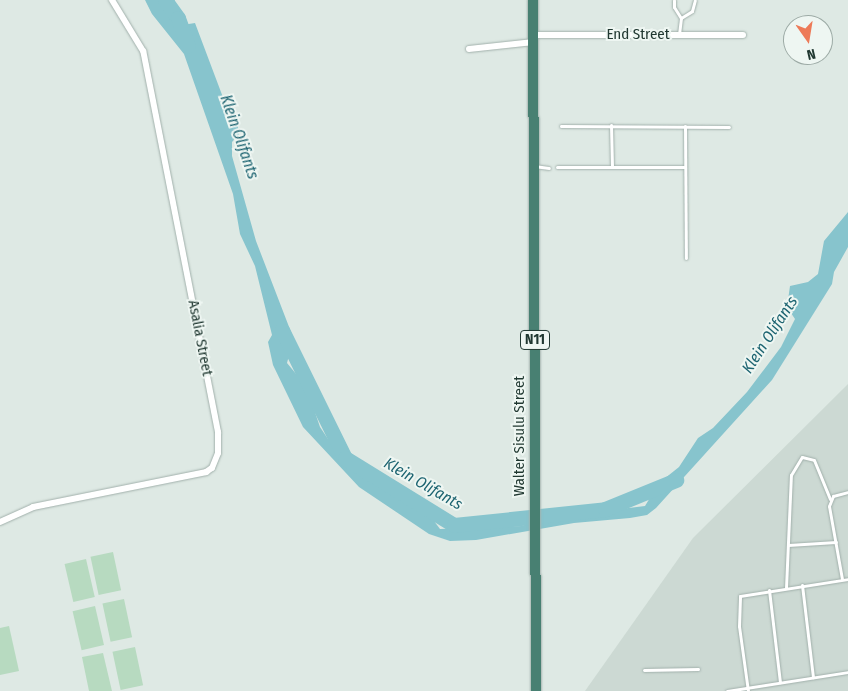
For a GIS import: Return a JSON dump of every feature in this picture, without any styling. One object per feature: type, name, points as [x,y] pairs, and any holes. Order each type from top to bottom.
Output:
[{"type":"highway","name":"Walter Sisulu Street","points":[[534,0],[536,691]]},
{"type":"street","name":"Asalia Street","points":[[0,522],[33,507],[206,472],[212,468],[218,453],[218,432],[143,51],[112,0]]},
{"type":"street","name":"End Street","points":[[469,49],[534,38],[743,35]]},
{"type":"lane","points":[[674,0],[674,7],[681,18],[679,35]]},
{"type":"lane","points":[[681,18],[692,11],[695,0]]},
{"type":"lane","points":[[612,125],[612,167]]},
{"type":"lane","points":[[562,126],[729,127]]},
{"type":"lane","points":[[685,126],[686,258]]},
{"type":"lane","points":[[534,166],[549,168]]},
{"type":"lane","points":[[557,167],[684,168]]},
{"type":"lane","points":[[786,588],[791,474],[802,457],[808,456],[814,460],[830,499],[842,580]]},
{"type":"lane","points":[[830,499],[848,492]]},
{"type":"lane","points":[[788,545],[836,542]]},
{"type":"lane","points":[[747,689],[739,626],[740,596],[848,579]]},
{"type":"lane","points":[[802,585],[813,677]]},
{"type":"lane","points":[[769,590],[780,682]]},
{"type":"lane","points":[[644,670],[698,669]]},
{"type":"lane","points":[[727,691],[848,672]]},
{"type":"shaded area","points":[[848,384],[848,691],[585,691],[693,538]]},
{"type":"green space","points":[[113,552],[121,590],[99,595],[91,557]]},
{"type":"green space","points":[[86,559],[95,597],[73,602],[65,564]]},
{"type":"green space","points":[[124,599],[132,637],[111,642],[102,604]]},
{"type":"green space","points":[[95,606],[104,645],[82,650],[73,611]]},
{"type":"green space","points":[[9,626],[19,671],[0,675],[0,628]]},
{"type":"green space","points":[[135,647],[143,685],[121,690],[113,652]]},
{"type":"green space","points":[[103,653],[112,691],[89,691],[82,657]]},
{"type":"water","points":[[145,0],[175,0],[168,11],[176,26],[195,23],[230,116],[237,121],[239,134],[232,142],[232,156],[256,241],[291,332],[293,340],[287,363],[306,386],[320,427],[328,439],[345,449],[362,474],[434,521],[440,529],[522,526],[539,519],[645,506],[659,483],[679,467],[698,438],[713,428],[747,392],[781,347],[795,319],[787,307],[790,286],[808,282],[818,274],[824,241],[848,212],[848,247],[834,272],[832,284],[772,380],[656,508],[647,515],[574,523],[476,540],[450,541],[429,534],[359,487],[303,427],[273,365],[268,342],[272,335],[255,266],[240,234],[233,194],[184,54],[152,14]]},
{"type":"waterway","name":"Klein Olifants","points":[[165,0],[178,18],[188,45]]},
{"type":"waterway","name":"Klein Olifants","points":[[282,330],[345,458],[454,525],[605,509],[676,480]]}]
